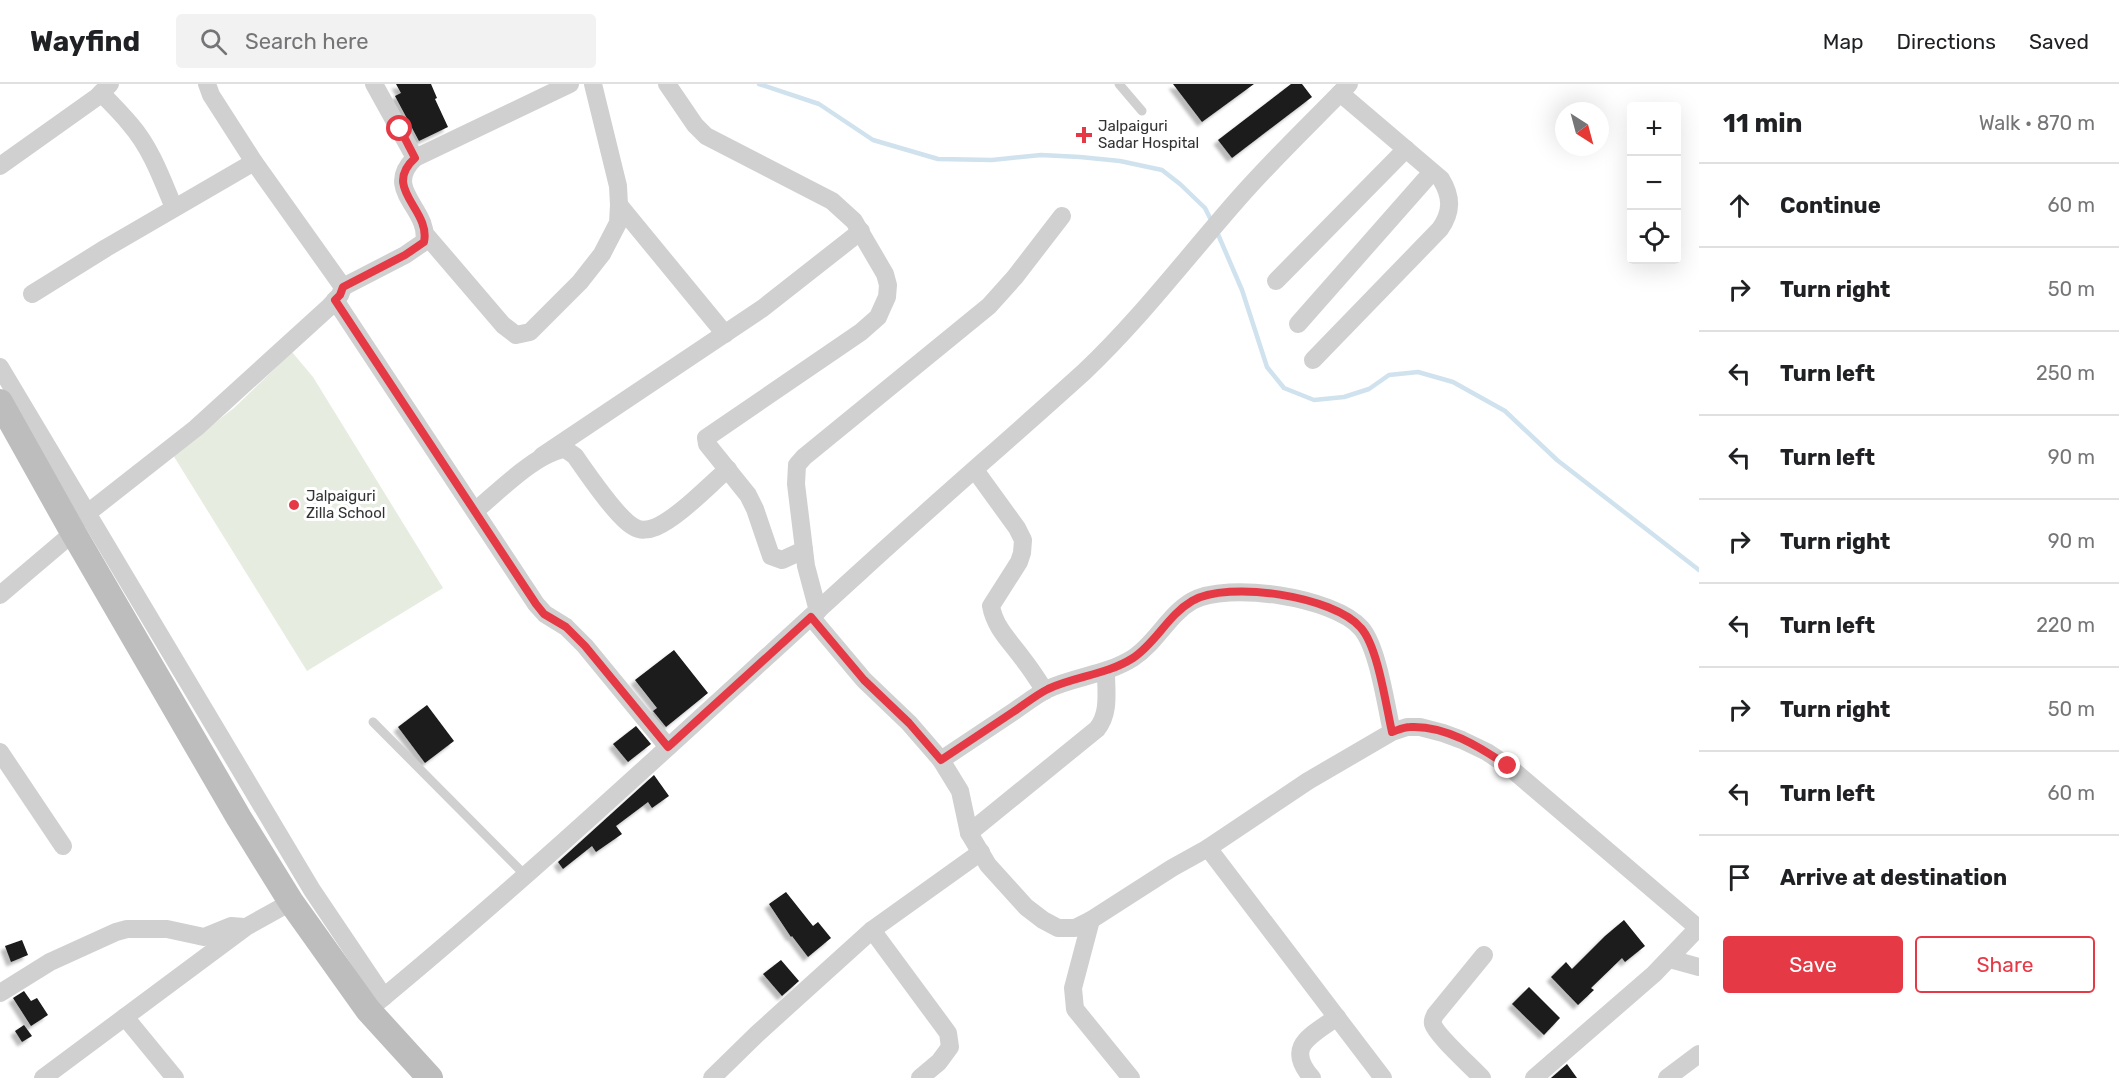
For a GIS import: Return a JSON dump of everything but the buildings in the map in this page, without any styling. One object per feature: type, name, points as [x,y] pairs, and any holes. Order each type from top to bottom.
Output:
[{"type":"street","points":[[207,84],[254,162],[536,604],[544,614],[566,627],[585,646],[668,747]]},
{"type":"street","points":[[374,84],[415,158]]},
{"type":"street","points":[[570,84],[415,158],[406,166],[402,176],[403,186],[423,224],[426,235],[503,325],[516,335],[530,332],[585,276],[602,254],[618,223],[618,186],[593,84]]},
{"type":"street","points":[[667,84],[695,125],[706,136],[832,201],[854,221],[885,274],[888,285],[887,297],[878,317],[798,377],[706,438],[707,444],[753,504],[771,556],[782,560],[804,550]]},
{"type":"street","points":[[0,166],[106,88],[152,158],[174,208]]},
{"type":"street","points":[[376,1003],[525,875],[1103,355],[1239,199],[1344,88],[1406,149],[1441,179],[1448,191],[1450,206],[1447,218],[1440,229],[1313,360]]},
{"type":"street","points":[[1275,281],[1406,149]]},
{"type":"street","points":[[32,294],[254,162]]},
{"type":"street","points":[[1298,324],[1432,172]]},
{"type":"street","points":[[619,205],[725,334]]},
{"type":"street","points":[[1062,216],[1015,277],[989,306],[797,465],[796,484],[814,614],[864,680],[909,723],[941,760],[960,791],[969,833],[1008,888],[1043,920],[1058,928],[1076,928],[1091,921],[1172,868],[1208,848],[1308,781],[1392,732],[1407,727],[1420,727],[1443,733],[1487,752],[1508,766],[1699,927],[1670,959],[1533,1078]]},
{"type":"street","points":[[475,511],[542,456],[763,308],[861,231]]},
{"type":"street","points":[[0,595],[77,524],[196,428],[339,293],[405,255],[424,242],[426,235]]},
{"type":"street","points":[[0,367],[77,524],[239,818],[291,902],[376,1003],[430,1078]]},
{"type":"street","points":[[0,403],[312,890],[376,1003]]},
{"type":"street","points":[[542,456],[565,449],[575,456],[624,520],[635,528],[647,530],[669,519],[728,469]]},
{"type":"street","points":[[975,470],[1017,528],[1023,540],[1019,562],[991,606],[993,616],[998,628],[1025,660],[1045,691]]},
{"type":"street","points":[[941,760],[1045,691],[1065,681],[1106,672],[1135,657],[1153,641],[1182,608],[1194,600],[1213,595],[1260,592],[1290,596],[1350,618],[1361,628],[1376,663],[1392,732]]},
{"type":"street","points":[[969,833],[1103,722],[1106,712],[1106,672]]},
{"type":"street","points":[[0,752],[63,846]]},
{"type":"street","points":[[1208,848],[1383,1078]]},
{"type":"street","points":[[712,1078],[872,930],[981,852]]},
{"type":"street","points":[[49,1076],[246,927],[291,902]]},
{"type":"street","points":[[1091,921],[1073,988],[1075,1009],[1131,1078]]},
{"type":"street","points":[[0,993],[50,962],[127,929],[167,929],[204,937],[231,926],[246,927]]},
{"type":"street","points":[[872,930],[948,1033],[950,1047],[939,1062],[920,1078]]},
{"type":"street","points":[[1482,1078],[1440,1035],[1433,1021],[1435,1015],[1484,955]]},
{"type":"street","points":[[1670,959],[1699,967]]},
{"type":"street","points":[[125,1017],[175,1078]]},
{"type":"street","points":[[1312,1078],[1300,1060],[1299,1050],[1304,1042],[1337,1017]]},
{"type":"street","points":[[1666,1078],[1699,1054]]},
{"type":"lane","points":[[1119,84],[1142,111]]},
{"type":"lane","points":[[373,722],[525,875]]},
{"type":"shaded area","points":[[292,352],[313,377],[443,588],[307,671],[173,455],[234,408]]},
{"type":"waterway","points":[[759,84],[819,104],[873,140],[938,159],[992,160],[1041,155],[1120,161],[1162,170],[1205,208],[1212,222]]},
{"type":"waterway","points":[[1217,232],[1242,290],[1267,367],[1284,388],[1314,400],[1344,397],[1369,389],[1389,375],[1418,372],[1453,382],[1505,411],[1557,460],[1699,570]]},
{"type":"place","name":"Jalpaiguri Sadar Hospital","points":[[1084,135]]},
{"type":"place","name":"Jalpaiguri Zilla School","points":[[294,505]]},
{"type":"route","points":[[400,129],[415,158],[406,166],[402,176],[403,186],[423,224],[426,235],[424,242],[405,255],[343,287],[335,300],[536,604],[544,614],[566,627],[585,646],[668,747],[811,617],[864,680],[909,723],[941,760],[1045,691],[1065,681],[1106,672],[1135,657],[1153,641],[1182,608],[1194,600],[1213,595],[1260,592],[1290,596],[1326,608],[1350,618],[1361,628],[1376,663],[1392,732],[1407,727],[1420,727],[1443,733],[1487,752],[1508,766]]}]
